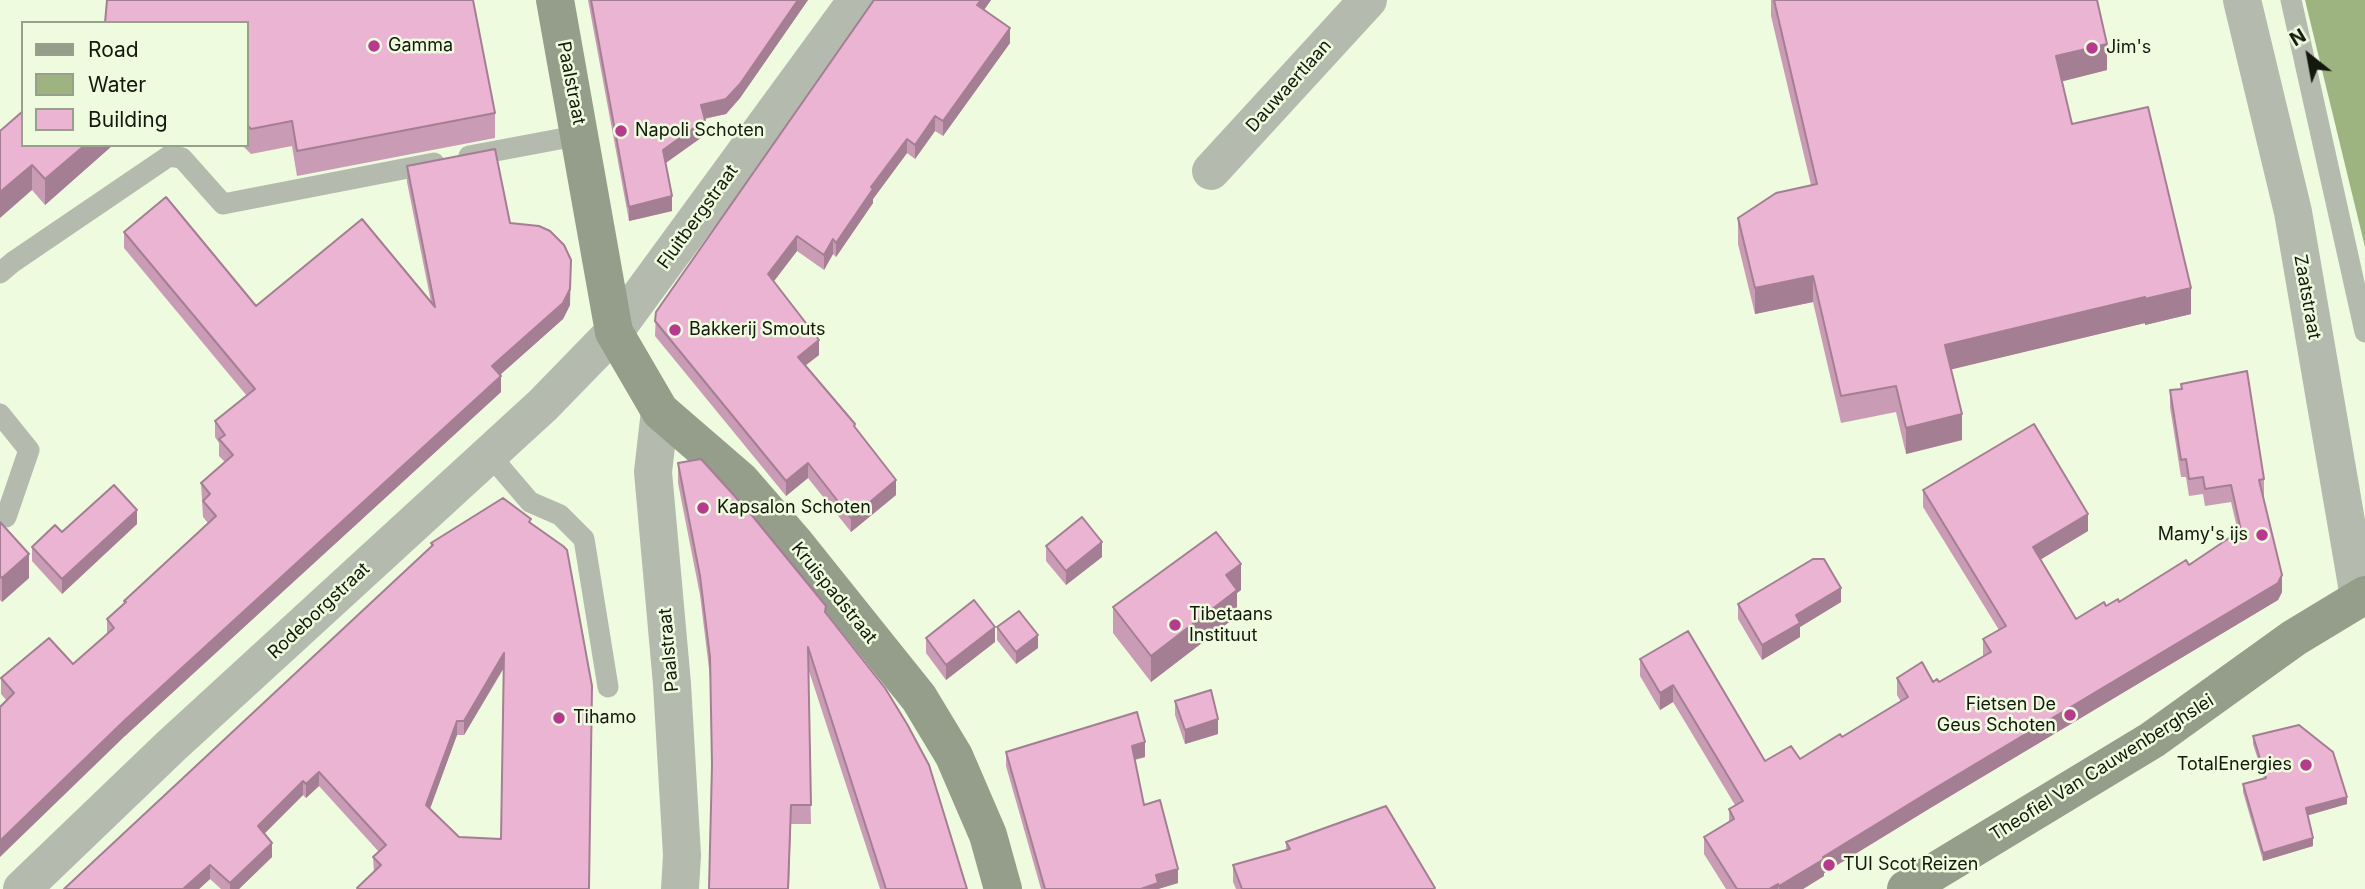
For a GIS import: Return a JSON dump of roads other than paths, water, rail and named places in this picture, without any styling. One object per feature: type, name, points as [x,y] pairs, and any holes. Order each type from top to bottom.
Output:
[{"type":"street","name":"Paalstraat","points":[[555,0],[614,332]]},
{"type":"street","name":"Fluitbergstraat","points":[[614,332],[857,0]]},
{"type":"street","name":"Dauwaertlaan","points":[[1211,172],[1368,0]]},
{"type":"street","name":"Zaatstraat","points":[[2242,0],[2293,212],[2363,604]]},
{"type":"street","name":"Kruispadstraat","points":[[614,332],[660,411],[741,481],[794,542],[919,698],[954,756],[988,835],[1003,889]]},
{"type":"street","name":"Rodeborgstraat","points":[[22,889],[171,747],[542,405],[614,332]]},
{"type":"street","name":"Paalstraat","points":[[660,411],[653,472],[671,666],[682,855],[680,889]]},
{"type":"street","name":"Theofiel Van Cauwenberghslei","points":[[1906,889],[2152,740],[2294,639],[2363,604]]},
{"type":"lane","points":[[2291,0],[2365,332]]},
{"type":"lane","points":[[0,273],[169,156],[182,158],[223,204],[581,135]]},
{"type":"lane","points":[[0,414],[29,450],[6,517]]},
{"type":"lane","points":[[489,454],[530,502],[560,515],[584,539],[608,687]]},
{"type":"water","points":[[2305,0],[2365,0],[2365,247]]},
{"type":"place","name":"Gamma","points":[[374,46]]},
{"type":"place","name":"Jim's","points":[[2092,48]]},
{"type":"place","name":"Napoli Schoten","points":[[621,131]]},
{"type":"place","name":"Bakkerij Smouts","points":[[675,330]]},
{"type":"place","name":"Kapsalon Schoten","points":[[703,508]]},
{"type":"place","name":"Mamy's ijs","points":[[2262,535]]},
{"type":"place","name":"Tibetaans Instituut","points":[[1175,625]]},
{"type":"place","name":"Fietsen De Geus Schoten","points":[[2070,715]]},
{"type":"place","name":"Tihamo","points":[[559,718]]},
{"type":"place","name":"TotalEnergies","points":[[2306,765]]},
{"type":"place","name":"TUI Scot Reizen","points":[[1829,865]]}]
